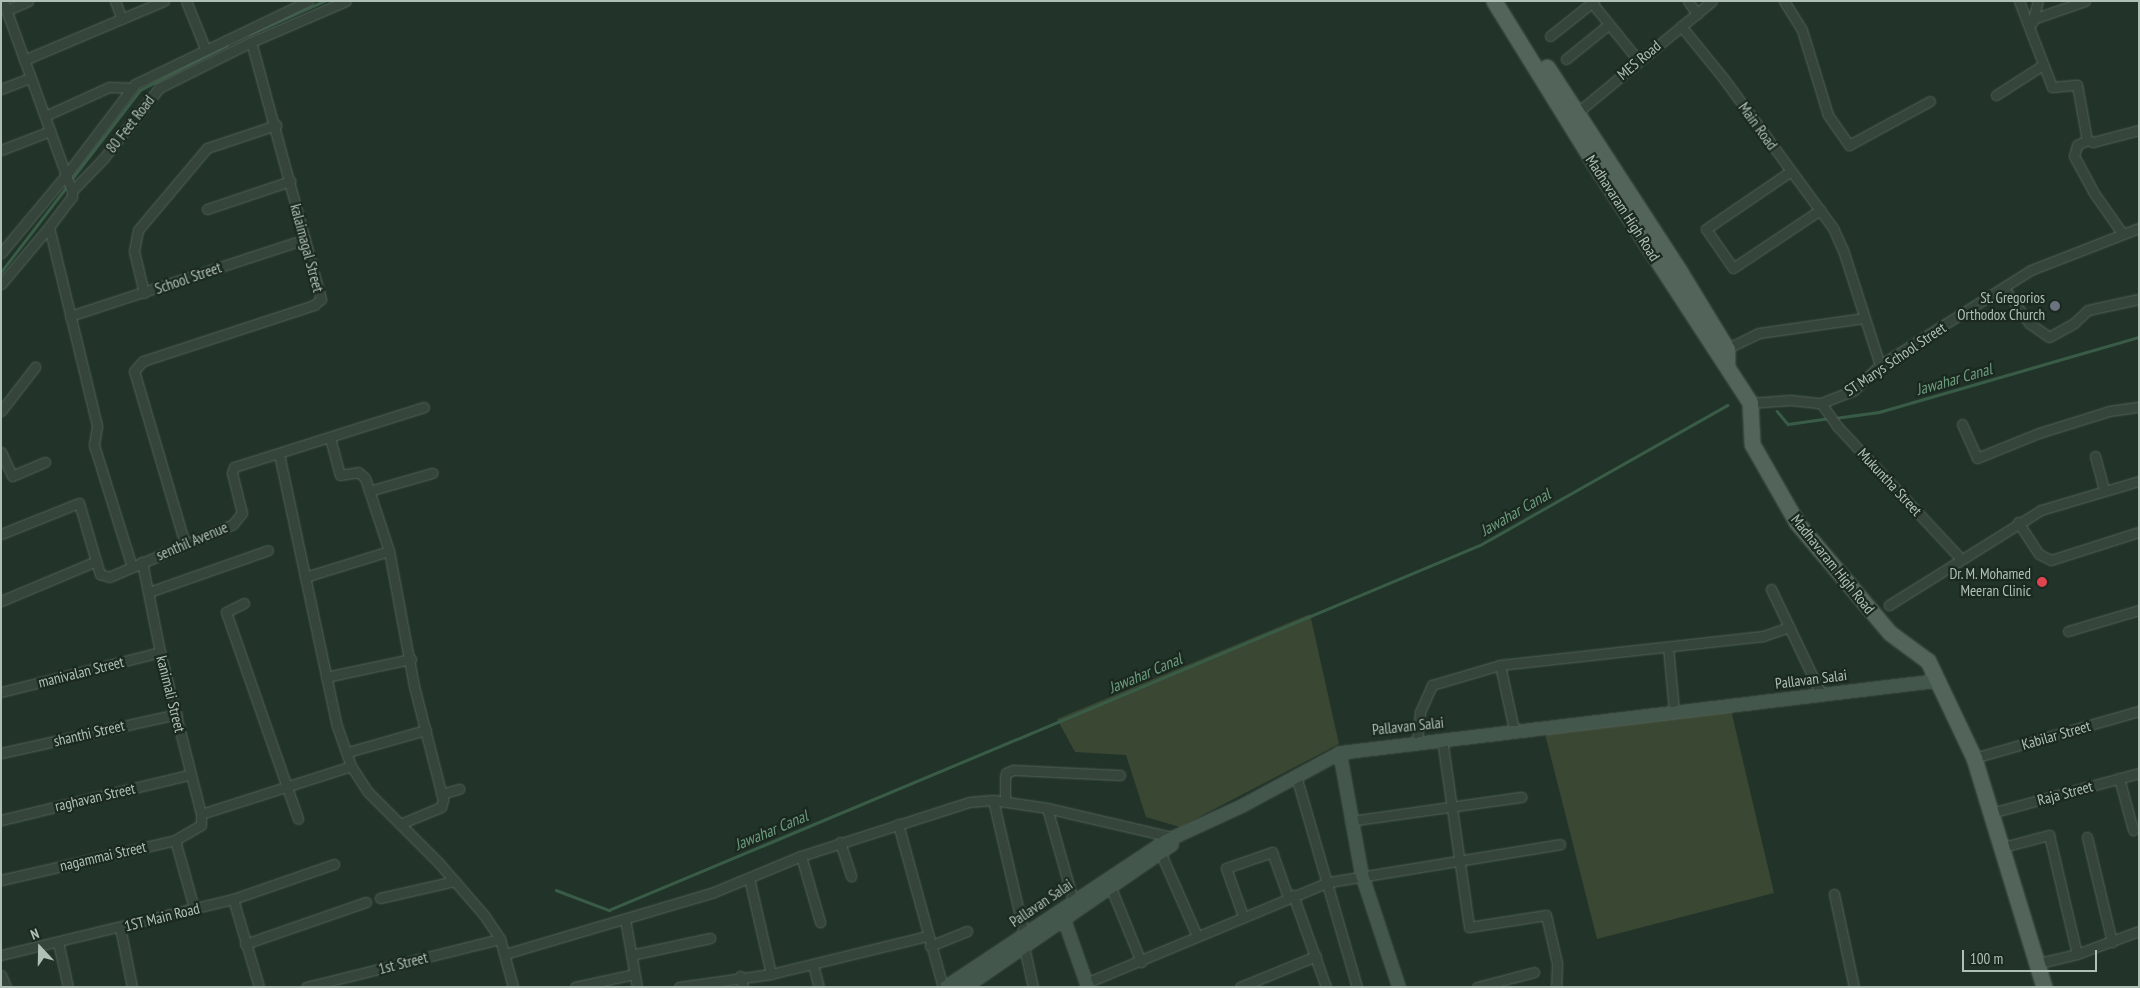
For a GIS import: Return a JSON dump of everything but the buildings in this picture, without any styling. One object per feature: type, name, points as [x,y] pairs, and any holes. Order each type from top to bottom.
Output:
[{"type":"main road","points":[[1494,1],[1573,116]]},
{"type":"main road","points":[[1505,1],[1573,116],[1722,350],[1727,368],[1750,403]]},
{"type":"main road","name":"Madhavaram High Road","points":[[1750,403],[1752,444],[1797,523],[1890,633],[1928,661],[1974,758],[2039,963],[2044,987]]},
{"type":"street","points":[[28,1],[5,6],[72,191]]},
{"type":"street","points":[[115,1],[122,19]]},
{"type":"street","points":[[24,60],[164,1]]},
{"type":"street","points":[[186,1],[205,48]]},
{"type":"street","name":"80 Feet Road","points":[[1,253],[67,177],[132,88],[205,48],[308,1]]},
{"type":"street","points":[[1688,1],[1697,14]]},
{"type":"street","name":"MES Road","points":[[1573,116],[1638,60],[1712,1]]},
{"type":"street","points":[[1784,1],[1802,30],[1828,115],[1848,145],[1930,101]]},
{"type":"street","points":[[2019,1],[2052,86],[2077,85],[2087,140]]},
{"type":"street","points":[[2030,30],[2038,1]]},
{"type":"street","points":[[2033,19],[2085,1]]},
{"type":"street","points":[[251,42],[343,2]]},
{"type":"street","points":[[1550,36],[1593,2],[1608,26],[1638,60]]},
{"type":"street","points":[[1566,59],[1608,26]]},
{"type":"street","name":"Main Road","points":[[1681,26],[1833,228],[1880,365]]},
{"type":"street","name":"80 Feet Road","points":[[1,284],[72,197],[72,191],[103,159],[159,88],[251,42]]},
{"type":"street","name":"kalaimagal Street","points":[[185,544],[134,371],[143,361],[314,305],[321,299],[276,124],[251,42]]},
{"type":"street","points":[[1996,95],[2043,65]]},
{"type":"street","points":[[1,89],[30,78]]},
{"type":"street","points":[[45,116],[109,87],[132,88]]},
{"type":"street","points":[[144,293],[134,251],[138,230],[207,148],[276,124]]},
{"type":"street","points":[[2122,233],[2094,193],[2074,156],[2077,145],[2087,140],[2093,142],[2139,130]]},
{"type":"street","points":[[1,150],[50,131]]},
{"type":"street","points":[[1791,171],[1706,229],[1732,268],[1820,210]]},
{"type":"street","points":[[206,209],[290,181]]},
{"type":"street","points":[[49,227],[97,426],[94,445],[132,567]]},
{"type":"street","name":"ST Marys School Street","points":[[1750,403],[1790,400],[1821,403],[1853,391],[1880,365],[2031,270],[2122,233],[2139,228]]},
{"type":"street","name":"School Street","points":[[70,316],[305,239]]},
{"type":"street","points":[[2004,288],[2029,324],[2050,337],[2074,323],[2088,310],[2139,299]]},
{"type":"street","points":[[1722,350],[1759,333],[1864,318]]},
{"type":"street","points":[[1,411],[35,367]]},
{"type":"street","name":"Mukuntha Street","points":[[1821,403],[1961,559]]},
{"type":"street","name":"senthil Avenue","points":[[96,561],[103,576],[132,567],[240,520],[242,513],[232,473],[234,467],[424,407]]},
{"type":"street","points":[[1962,424],[1978,458],[2038,433],[2109,412],[2139,407]]},
{"type":"street","points":[[330,438],[340,475],[363,474],[389,552],[441,794],[441,807],[400,824]]},
{"type":"street","points":[[1,452],[12,476],[45,462]]},
{"type":"street","points":[[278,454],[337,726],[348,752],[350,766],[367,791],[455,881],[484,914],[500,939],[513,987]]},
{"type":"street","points":[[2095,456],[2104,490]]},
{"type":"street","points":[[369,491],[432,473]]},
{"type":"street","points":[[1889,605],[2018,522],[2041,510],[2104,490],[2139,482]]},
{"type":"street","points":[[1,534],[79,503],[96,561],[1,601]]},
{"type":"street","points":[[2018,522],[2039,554],[2051,560],[2139,532]]},
{"type":"street","points":[[149,592],[268,550]]},
{"type":"street","points":[[305,577],[389,552]]},
{"type":"street","name":"kanimali Street","points":[[142,562],[160,652],[177,714],[189,775],[201,814],[201,825]]},
{"type":"street","points":[[1771,589],[1820,694]]},
{"type":"street","points":[[244,604],[226,612],[298,819]]},
{"type":"street","points":[[2068,631],[2139,610]]},
{"type":"street","points":[[1417,741],[1420,712],[1432,685],[1500,665],[1763,636],[1789,627]]},
{"type":"street","points":[[1668,647],[1674,711]]},
{"type":"street","name":"manivalan Street","points":[[1,692],[160,652]]},
{"type":"street","points":[[326,677],[411,659]]},
{"type":"street","points":[[1500,665],[1514,730]]},
{"type":"street","name":"Pallavan Salai","points":[[944,987],[1073,900],[1176,838],[1340,753],[1417,741],[1937,681]]},
{"type":"street","name":"Kabilar Street","points":[[1974,758],[2139,711]]},
{"type":"street","name":"shanthi Street","points":[[1,753],[177,714]]},
{"type":"street","points":[[348,752],[426,730]]},
{"type":"street","points":[[1442,739],[1469,927],[1546,915],[1557,963],[1556,987]]},
{"type":"street","points":[[1340,753],[1350,821],[1362,875],[1398,987]]},
{"type":"street","points":[[201,814],[286,789],[350,766]]},
{"type":"street","points":[[1005,801],[1006,773],[1013,770],[1120,775]]},
{"type":"street","name":"Raja Street","points":[[1991,813],[2139,772]]},
{"type":"street","name":"raghavan Street","points":[[1,820],[189,775]]},
{"type":"street","points":[[1296,776],[1329,882],[1357,987]]},
{"type":"street","points":[[2119,778],[2133,830]]},
{"type":"street","points":[[441,794],[459,789]]},
{"type":"street","points":[[1350,821],[1521,797]]},
{"type":"street","points":[[993,800],[1024,933]]},
{"type":"street","points":[[505,954],[714,892],[840,842],[957,805],[993,800],[1005,801],[1047,808],[1176,838],[1171,847],[966,987]]},
{"type":"street","points":[[1047,808],[1073,900]]},
{"type":"street","points":[[898,824],[927,936],[944,987]]},
{"type":"street","name":"nagammai Street","points":[[1,880],[175,840],[201,825]]},
{"type":"street","points":[[2003,847],[2049,836],[2077,954]]},
{"type":"street","points":[[2087,837],[2112,942]]},
{"type":"street","points":[[175,840],[194,908]]},
{"type":"street","points":[[840,842],[850,876]]},
{"type":"street","points":[[1064,919],[1087,985],[1243,916],[1329,882],[1362,875],[1560,844]]},
{"type":"street","points":[[1243,916],[1226,868],[1272,852],[1316,956],[1326,987]]},
{"type":"street","points":[[1161,854],[1197,936]]},
{"type":"street","points":[[801,856],[820,922]]},
{"type":"street","name":"1ST Main Road","points":[[1,955],[120,928],[233,899],[334,864]]},
{"type":"street","points":[[749,878],[771,974]]},
{"type":"street","points":[[380,898],[455,881]]},
{"type":"street","points":[[1111,888],[1141,962]]},
{"type":"street","points":[[1834,894],[1854,987]]},
{"type":"street","points":[[233,899],[259,987]]},
{"type":"street","points":[[245,944],[366,902]]},
{"type":"street","points":[[625,919],[637,987]]},
{"type":"street","points":[[120,928],[132,987]]},
{"type":"street","points":[[930,946],[968,931]]},
{"type":"street","points":[[2039,963],[2077,954],[2139,931]]},
{"type":"street","points":[[679,987],[740,976],[771,974],[927,936]]},
{"type":"street","points":[[630,955],[710,938]]},
{"type":"street","name":"1st Street","points":[[306,987],[500,939]]},
{"type":"street","points":[[58,942],[68,987]]},
{"type":"street","points":[[1024,948],[1033,987]]},
{"type":"street","points":[[1240,987],[1316,956]]},
{"type":"street","points":[[813,965],[819,987]]},
{"type":"street","points":[[1477,987],[1534,972]]},
{"type":"street","points":[[575,987],[634,974]]},
{"type":"street","points":[[1,975],[6,987]]},
{"type":"street","points":[[740,976],[743,987]]},
{"type":"green space","points":[[1310,614],[1339,744],[1180,827],[1146,817],[1126,755],[1075,752],[1057,719]]},
{"type":"green space","points":[[1731,710],[1774,893],[1597,939],[1545,734]]},
{"type":"waterway","points":[[250,34],[324,1]]},
{"type":"waterway","points":[[71,180],[140,90],[227,45]]},
{"type":"waterway","points":[[1,272],[68,185]]},
{"type":"waterway","name":"Jawahar Canal","points":[[1835,418],[1879,412],[2139,337]]},
{"type":"waterway","name":"Jawahar Canal","points":[[556,890],[609,910],[1480,545],[1727,405]]},
{"type":"waterway","name":"Jawahar Canal","points":[[1777,411],[1788,424],[1830,418]]},
{"type":"place","name":"St. Gregorios Orthodox Church","points":[[2055,306]]},
{"type":"place","name":"Dr. M. Mohamed Meeran Clinic","points":[[2042,582]]}]
